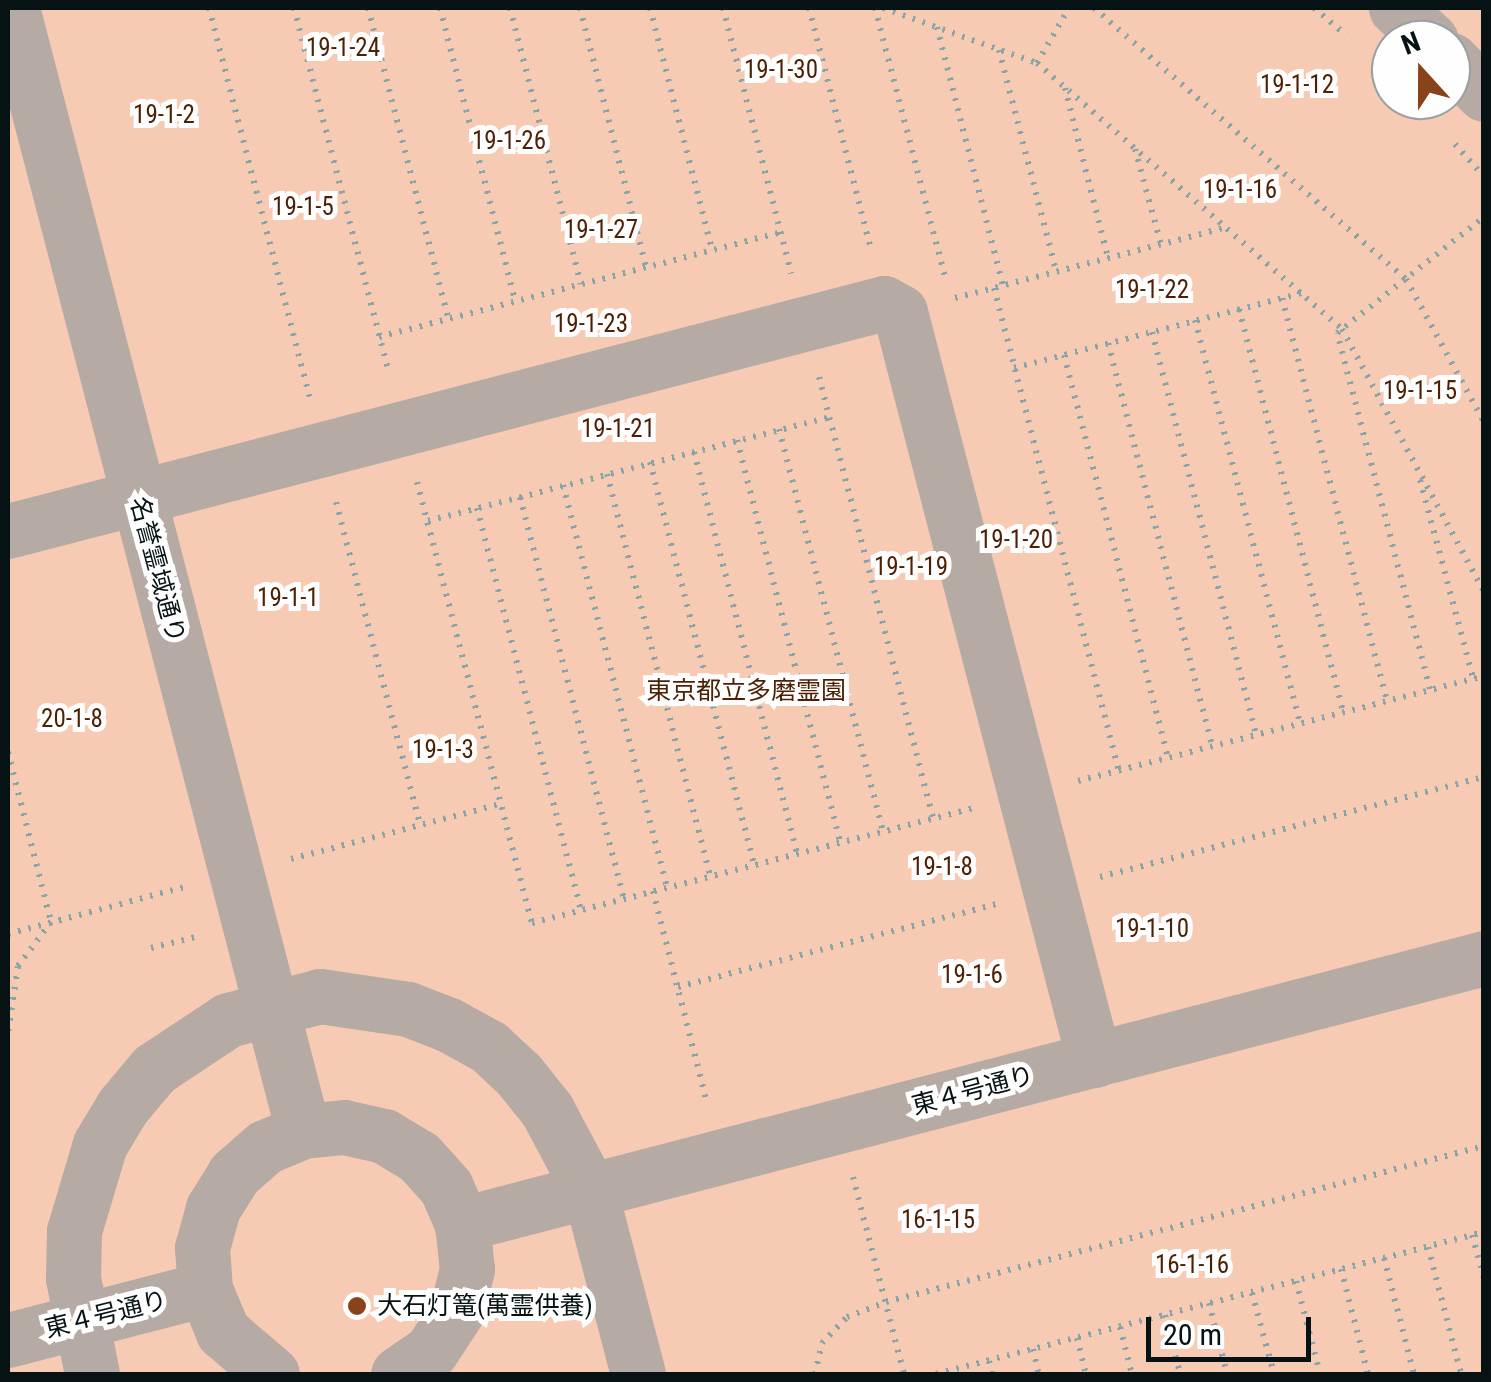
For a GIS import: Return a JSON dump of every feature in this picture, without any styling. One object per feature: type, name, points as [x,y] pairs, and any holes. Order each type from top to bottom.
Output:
[{"type":"lane","name":"名誉霊域通り","points":[[12,8],[303,1131]]},
{"type":"lane","points":[[8,532],[884,303],[900,312],[1094,1060]]},
{"type":"lane","name":"東４号通り","points":[[462,1224],[1484,958]]},
{"type":"lane","points":[[92,1374],[78,1322],[74,1231],[100,1144],[124,1106],[188,1042],[271,1006],[320,996],[408,1009],[489,1047],[547,1110],[590,1191],[638,1374]]},
{"type":"lane","points":[[272,1374],[223,1332],[205,1289],[202,1248],[220,1197],[234,1174],[266,1147],[303,1131],[344,1128],[384,1136],[407,1150],[446,1187],[462,1224],[467,1269],[456,1313],[431,1350],[398,1374]]},
{"type":"lane","name":"東４号通り","points":[[8,1340],[205,1289]]},
{"type":"path","points":[[368,8],[448,318]]},
{"type":"path","points":[[440,8],[516,301]]},
{"type":"path","points":[[510,8],[581,284]]},
{"type":"path","points":[[580,8],[646,267]]},
{"type":"path","points":[[650,8],[712,250]]},
{"type":"path","points":[[723,8],[933,818]]},
{"type":"path","points":[[809,8],[884,303]]},
{"type":"path","points":[[879,8],[1037,63],[1342,329],[1484,592]]},
{"type":"path","points":[[879,8],[950,299],[1227,227]]},
{"type":"path","points":[[1037,63],[1069,8]]},
{"type":"path","points":[[1094,8],[1406,279],[1484,422]]},
{"type":"path","points":[[937,26],[1004,286]]},
{"type":"path","points":[[998,49],[1056,271]]},
{"type":"path","points":[[1064,86],[1108,258]]},
{"type":"path","points":[[1134,148],[1161,245]]},
{"type":"path","points":[[1430,689],[1337,333],[1484,217]]},
{"type":"path","points":[[379,337],[781,232]]},
{"type":"path","points":[[994,288],[1118,770]]},
{"type":"path","points":[[1014,368],[1300,293]]},
{"type":"path","points":[[1282,298],[1387,700]]},
{"type":"path","points":[[1240,310],[1343,712]]},
{"type":"path","points":[[1195,320],[1300,723]]},
{"type":"path","points":[[1152,332],[1256,735]]},
{"type":"path","points":[[1108,343],[1212,746]]},
{"type":"path","points":[[1064,355],[1168,758]]},
{"type":"path","points":[[428,521],[829,416]]},
{"type":"path","points":[[779,429],[883,832]]},
{"type":"path","points":[[737,440],[840,842]]},
{"type":"path","points":[[694,452],[798,854]]},
{"type":"path","points":[[650,462],[754,865]]},
{"type":"path","points":[[1417,469],[1473,678]]},
{"type":"path","points":[[607,474],[710,876]]},
{"type":"path","points":[[564,485],[668,888]]},
{"type":"path","points":[[520,497],[624,900]]},
{"type":"path","points":[[477,508],[581,910]]},
{"type":"path","points":[[8,752],[52,922]]},
{"type":"path","points":[[285,861],[501,804]]},
{"type":"path","points":[[182,868],[191,904]]},
{"type":"path","points":[[8,934],[187,887]]},
{"type":"path","points":[[654,891],[708,1104]]},
{"type":"path","points":[[196,920],[204,953]]},
{"type":"path","points":[[8,1033],[18,966],[52,922]]},
{"type":"path","points":[[151,948],[200,936]]},
{"type":"path","points":[[690,1109],[726,1100]]},
{"type":"path","points":[[840,1126],[904,1374]]},
{"type":"path","points":[[815,1374],[822,1343],[846,1317],[886,1302],[1484,1146]]},
{"type":"path","points":[[936,1374],[1484,1232]]},
{"type":"path","points":[[1472,1235],[1484,1278]]},
{"type":"path","points":[[1428,1247],[1461,1374]]},
{"type":"path","points":[[1384,1258],[1414,1374]]},
{"type":"path","points":[[1341,1270],[1368,1374]]},
{"type":"path","points":[[1296,1281],[1320,1374]]},
{"type":"path","points":[[1252,1292],[1274,1374]]},
{"type":"path","points":[[1209,1303],[1228,1374]]},
{"type":"path","points":[[1164,1316],[1180,1374]]},
{"type":"path","points":[[1120,1327],[1132,1374]]},
{"type":"path","points":[[1077,1338],[1086,1374]]},
{"type":"path","points":[[1033,1349],[1039,1374]]},
{"type":"path","points":[[989,1361],[992,1374]]},
{"type":"green space","name":"東京都立多磨霊園","points":[[8,8],[1483,8],[1483,1374],[8,1374]]},
{"type":"place","name":"大石灯篭(萬霊供養)","points":[[357,1306]]},
{"type":"park label","name":"19-1-24","points":[[343,48]]},
{"type":"park label","name":"19-1-30","points":[[781,70]]},
{"type":"park label","name":"19-1-12","points":[[1297,85]]},
{"type":"park label","name":"19-1-2","points":[[164,115]]},
{"type":"park label","name":"19-1-26","points":[[509,141]]},
{"type":"park label","name":"19-1-16","points":[[1240,190]]},
{"type":"park label","name":"19-1-5","points":[[303,207]]},
{"type":"park label","name":"19-1-27","points":[[601,230]]},
{"type":"park label","name":"19-1-22","points":[[1152,290]]},
{"type":"park label","name":"19-1-23","points":[[591,324]]},
{"type":"park label","name":"19-1-15","points":[[1420,391]]},
{"type":"park label","name":"19-1-21","points":[[618,429]]},
{"type":"park label","name":"19-1-20","points":[[1016,540]]},
{"type":"park label","name":"19-1-19","points":[[911,567]]},
{"type":"park label","name":"19-1-1","points":[[288,598]]},
{"type":"park label","name":"20-1-8","points":[[72,719]]},
{"type":"park label","name":"19-1-3","points":[[443,750]]},
{"type":"park label","name":"19-1-8","points":[[942,867]]},
{"type":"park label","name":"19-1-10","points":[[1152,929]]},
{"type":"park label","name":"19-1-6","points":[[972,975]]},
{"type":"park label","name":"16-1-15","points":[[938,1220]]},
{"type":"park label","name":"16-1-16","points":[[1192,1265]]}]
